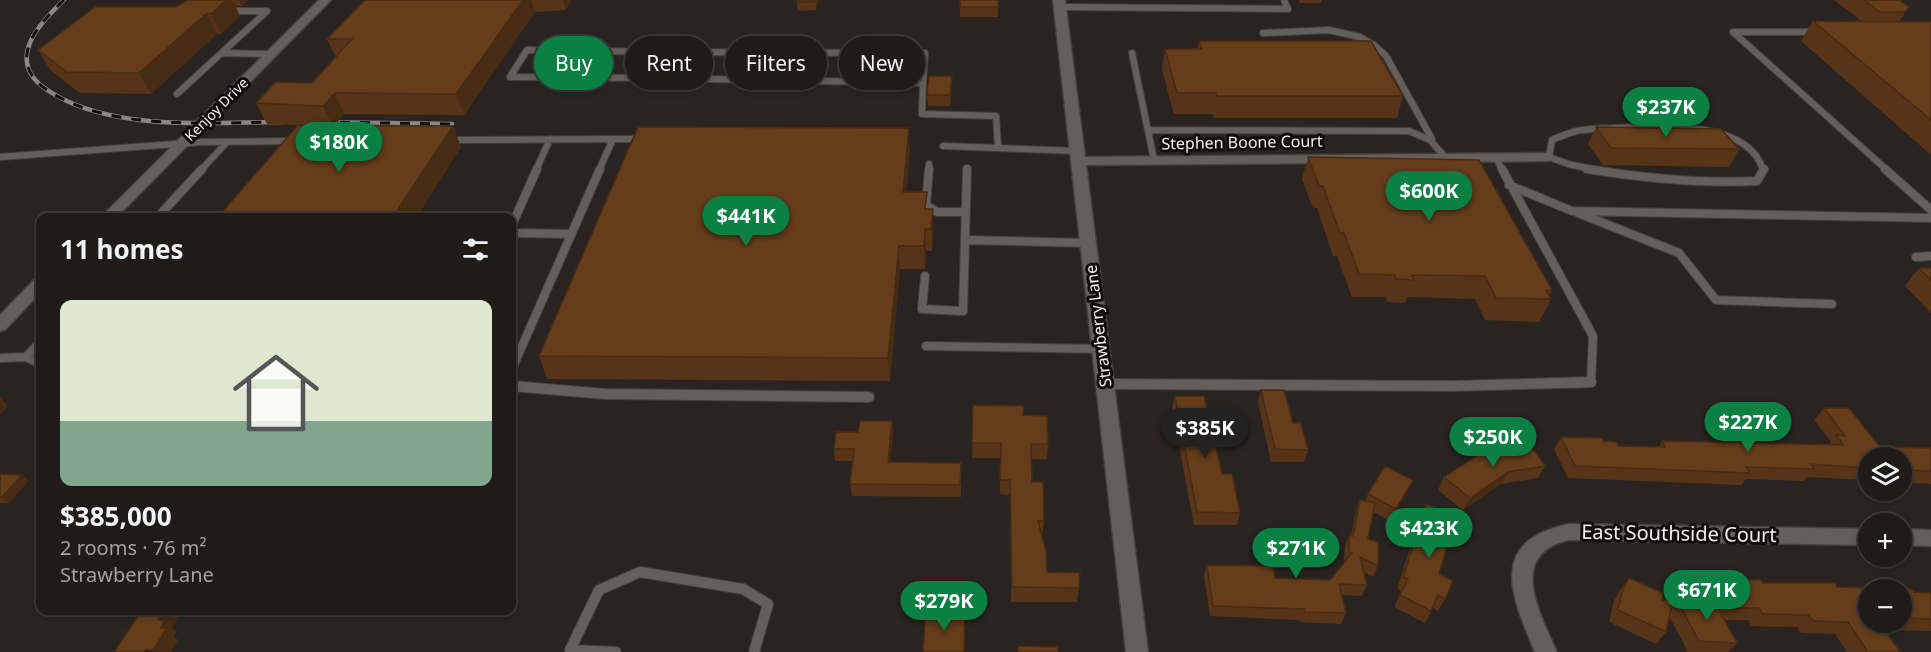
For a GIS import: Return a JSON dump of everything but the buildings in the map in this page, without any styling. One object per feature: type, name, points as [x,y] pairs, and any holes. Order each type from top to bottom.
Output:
[{"type":"street","name":"Kenjoy Drive","points":[[112,213],[325,0]]},
{"type":"street","name":"Strawberry Lane","points":[[1060,4],[1137,652]]},
{"type":"street","name":"Stephen Boone Court","points":[[1078,156],[1154,160],[1549,157]]},
{"type":"street","points":[[0,325],[36,288]]},
{"type":"street","name":"East Southside Court","points":[[1546,652],[1522,588],[1521,570],[1528,552],[1544,540],[1569,532],[1858,537]]},
{"type":"street","points":[[1912,537],[1931,538]]},
{"type":"lane","points":[[1060,4],[1288,9],[1284,0]]},
{"type":"lane","points":[[177,94],[267,11],[223,11]]},
{"type":"lane","points":[[1263,33],[1335,31],[1360,36],[1376,45],[1386,56],[1432,140],[1445,157]]},
{"type":"lane","points":[[1826,33],[1733,32],[1931,210]]},
{"type":"lane","points":[[625,51],[527,50],[510,77],[625,78]]},
{"type":"lane","points":[[713,52],[839,53]]},
{"type":"lane","points":[[222,53],[271,54]]},
{"type":"lane","points":[[1132,53],[1154,160]]},
{"type":"lane","points":[[713,79],[839,81]]},
{"type":"lane","points":[[923,90],[922,114],[996,116],[998,147]]},
{"type":"lane","points":[[1638,127],[1706,130],[1730,136],[1747,148],[1764,169],[1757,181],[1722,184],[1602,171],[1565,165],[1549,157],[1552,140],[1575,131],[1638,127]]},
{"type":"lane","points":[[1148,130],[1409,131],[1423,134],[1432,140]]},
{"type":"lane","points":[[516,216],[550,139]]},
{"type":"lane","points":[[516,360],[613,139]]},
{"type":"lane","points":[[446,140],[648,139]]},
{"type":"lane","points":[[0,157],[227,142],[307,141]]},
{"type":"lane","points":[[162,213],[227,142]]},
{"type":"lane","points":[[943,146],[998,147],[1078,156]]},
{"type":"lane","points":[[1105,384],[1453,386],[1591,383],[1593,336],[1509,185],[1496,157]]},
{"type":"lane","points":[[929,164],[926,205],[937,212],[966,212]]},
{"type":"lane","points":[[926,276],[922,309],[963,311],[967,169]]},
{"type":"lane","points":[[1509,185],[1679,254],[1716,300],[1832,304]]},
{"type":"lane","points":[[1572,211],[1931,218]]},
{"type":"lane","points":[[516,233],[571,234]]},
{"type":"lane","points":[[965,240],[1088,243]]},
{"type":"lane","points":[[1916,256],[1931,256]]},
{"type":"lane","points":[[26,357],[36,346]]},
{"type":"lane","points":[[926,346],[1101,349]]},
{"type":"lane","points":[[0,358],[26,357],[36,362]]},
{"type":"lane","points":[[516,386],[605,394],[869,397]]},
{"type":"lane","points":[[616,652],[570,650],[599,590],[640,572],[743,589],[768,604],[754,652]]},
{"type":"railway","points":[[64,0],[37,30],[27,53],[27,64],[32,76],[43,87],[68,102],[97,112],[159,122],[284,122]]},
{"type":"railway","points":[[320,122],[452,124]]}]
